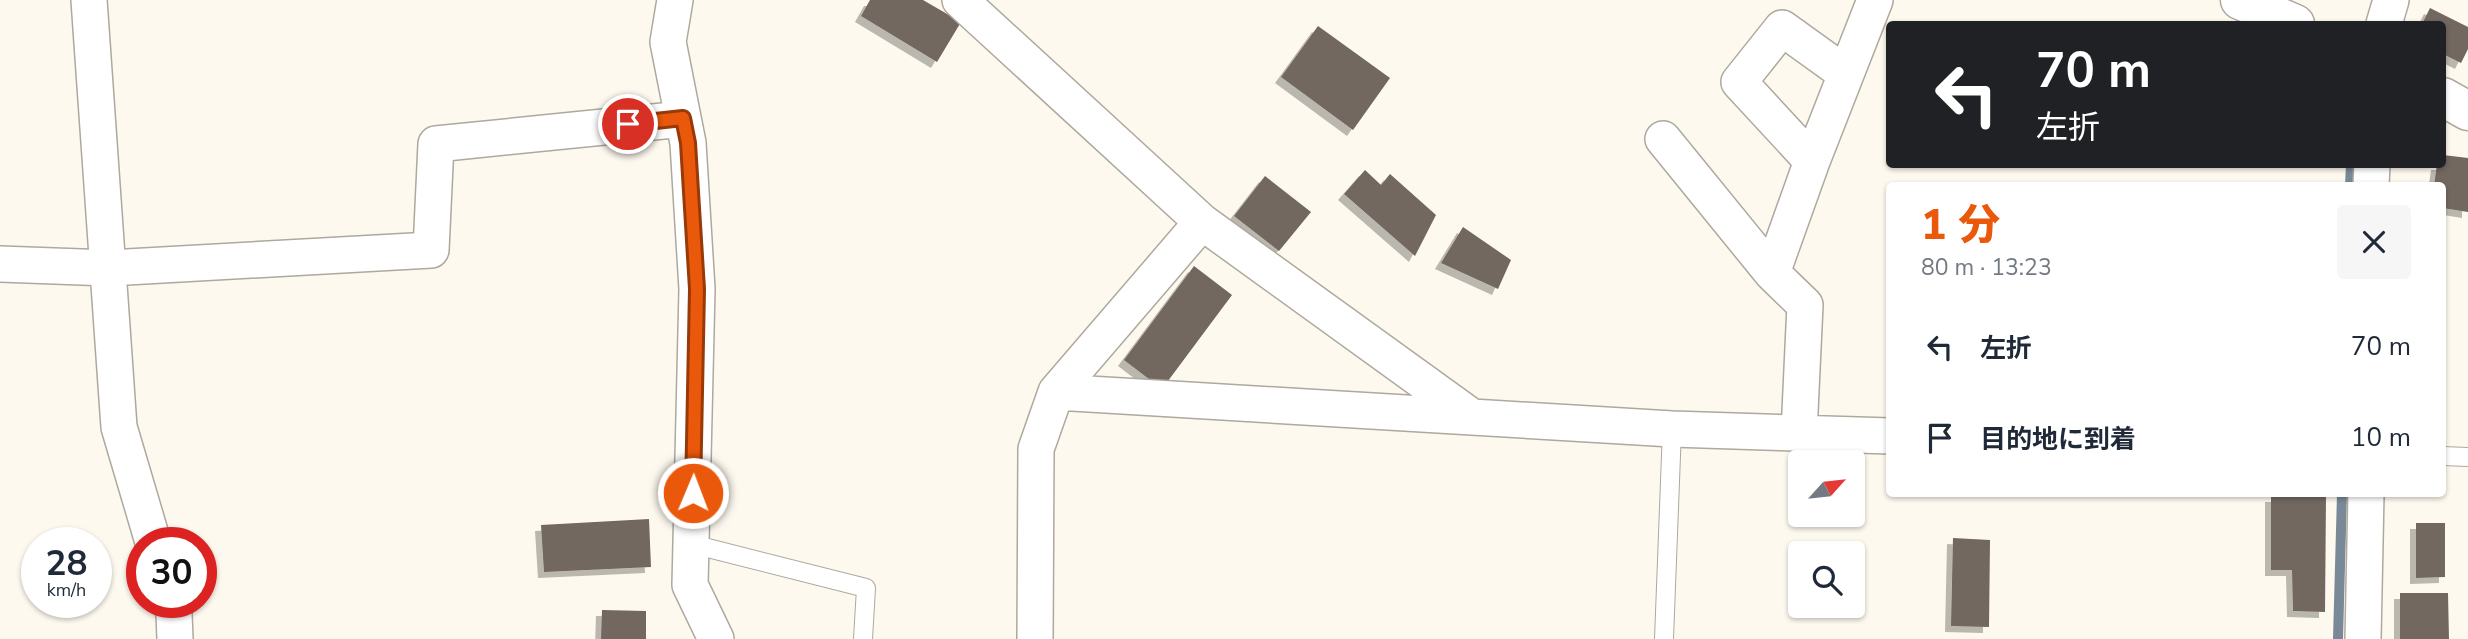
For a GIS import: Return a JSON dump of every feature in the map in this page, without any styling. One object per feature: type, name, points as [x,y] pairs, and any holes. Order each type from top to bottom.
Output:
[{"type":"street","points":[[89,0],[119,427],[149,527]]},
{"type":"street","points":[[675,0],[668,42],[688,143],[697,289],[690,584],[716,639]]},
{"type":"street","points":[[960,0],[1202,222],[1472,416]]},
{"type":"street","points":[[1772,273],[1812,161],[1875,0]]},
{"type":"street","points":[[2241,0],[2288,21]]},
{"type":"street","points":[[2385,21],[2391,0]]},
{"type":"street","points":[[1812,161],[1739,82],[1782,28],[1846,74]]},
{"type":"street","points":[[2446,99],[2468,111]]},
{"type":"street","points":[[0,264],[109,268],[431,250],[436,144],[683,118]]},
{"type":"street","points":[[1664,139],[1772,273],[1805,305],[1798,433]]},
{"type":"street","points":[[1035,639],[1036,449],[1056,392],[1202,222]]},
{"type":"street","points":[[1056,392],[1672,429],[1886,436]]},
{"type":"street","points":[[2363,639],[2366,497]]},
{"type":"street","points":[[174,618],[175,639]]},
{"type":"lane","points":[[1664,639],[1672,429]]},
{"type":"lane","points":[[2446,456],[2468,457]]},
{"type":"lane","points":[[692,544],[866,588],[863,639]]},
{"type":"building","points":[[870,0],[923,0],[961,22],[937,62],[861,16]]},
{"type":"building","points":[[2430,8],[2468,27],[2468,49],[2461,63],[2446,56],[2446,21],[2424,21]]},
{"type":"building","points":[[1318,26],[1390,78],[1353,130],[1281,77]]},
{"type":"building","points":[[2446,155],[2468,158],[2468,212],[2446,208],[2446,182],[2435,182],[2436,168],[2446,168]]},
{"type":"building","points":[[1365,170],[1381,185],[1390,174],[1436,215],[1415,256],[1344,194]]},
{"type":"building","points":[[1265,176],[1311,212],[1279,251],[1234,216]]},
{"type":"building","points":[[1463,227],[1511,260],[1498,289],[1441,263]]},
{"type":"building","points":[[1194,266],[1232,295],[1162,389],[1124,360]]},
{"type":"building","points":[[2271,497],[2326,497],[2325,612],[2293,611],[2292,570],[2271,570]]},
{"type":"building","points":[[649,519],[651,567],[544,572],[541,525]]},
{"type":"building","points":[[2416,523],[2445,523],[2445,577],[2416,578]]},
{"type":"building","points":[[1953,538],[1990,540],[1989,627],[1951,626]]},
{"type":"building","points":[[2400,593],[2448,593],[2449,639],[2400,639]]},
{"type":"building","points":[[602,610],[646,611],[646,639],[601,639]]},
{"type":"waterway","points":[[2350,182],[2351,168]]},
{"type":"waterway","points":[[2338,639],[2342,497]]},
{"type":"route","points":[[628,124],[683,118],[688,143],[697,289],[693,493]]}]
